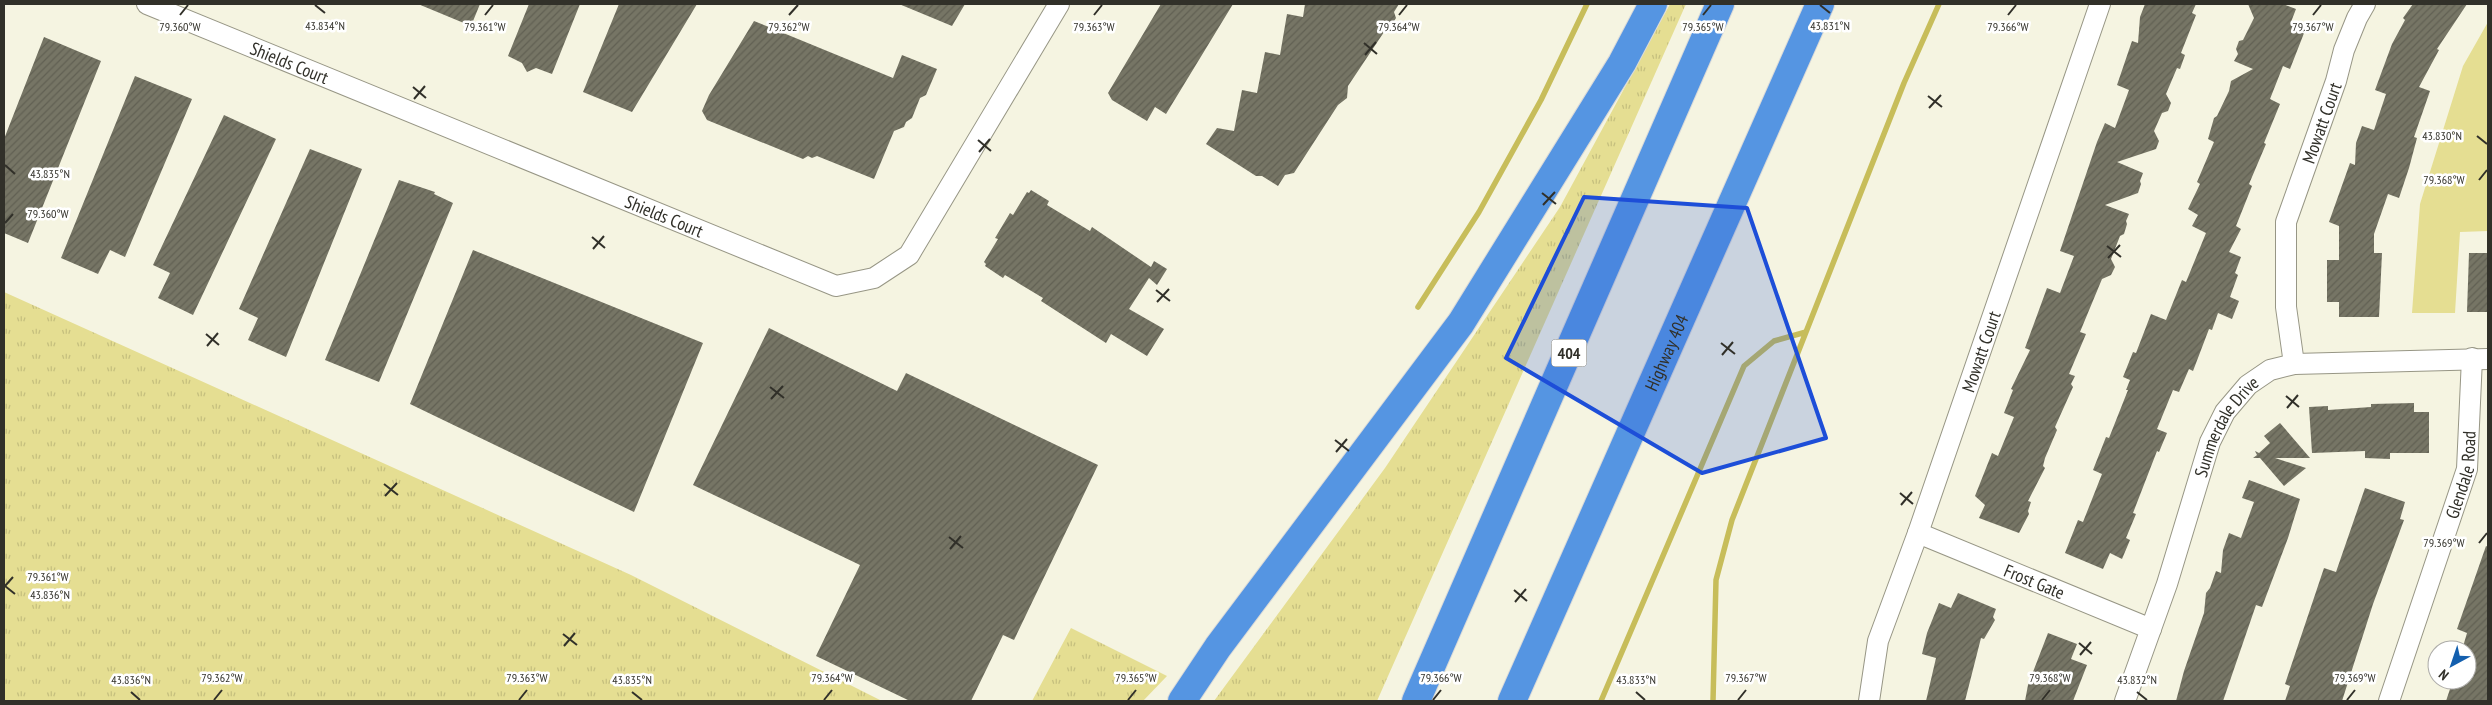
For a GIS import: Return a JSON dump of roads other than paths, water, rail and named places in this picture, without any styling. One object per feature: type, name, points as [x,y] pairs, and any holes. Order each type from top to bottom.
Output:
[{"type":"highway","points":[[1182,701],[1218,647],[1461,323],[1622,62],[1653,4]]},
{"type":"highway","name":"404","points":[[1416,701],[1720,4]]},
{"type":"highway","name":"Highway 404","points":[[1512,701],[1820,4]]},
{"type":"highway","points":[[1167,701],[1218,647]]},
{"type":"street","name":"Shields Court","points":[[147,4],[836,286],[874,278],[909,255],[1059,4]]},
{"type":"street","name":"Mowatt Court","points":[[1869,701],[1878,641],[1918,533],[2100,4]]},
{"type":"street","name":"Mowatt Court","points":[[2294,364],[2286,307],[2286,222],[2336,81],[2344,50],[2365,4]]},
{"type":"street","name":"Summerdale Drive","points":[[2125,701],[2198,488],[2210,442],[2225,412],[2248,385],[2270,370],[2294,364],[2480,358]]},
{"type":"street","name":"Glendale Road","points":[[2389,701],[2467,470],[2480,358]]},
{"type":"street","name":"Frost Gate","points":[[1918,533],[2151,629]]},
{"type":"waterway","points":[[1418,307],[1479,212],[1541,100],[1587,4]]},
{"type":"waterway","points":[[1713,701],[1716,580],[1732,520],[1904,83],[1939,4]]},
{"type":"waterway","points":[[1601,701],[1744,366],[1774,341],[1806,332]]}]
